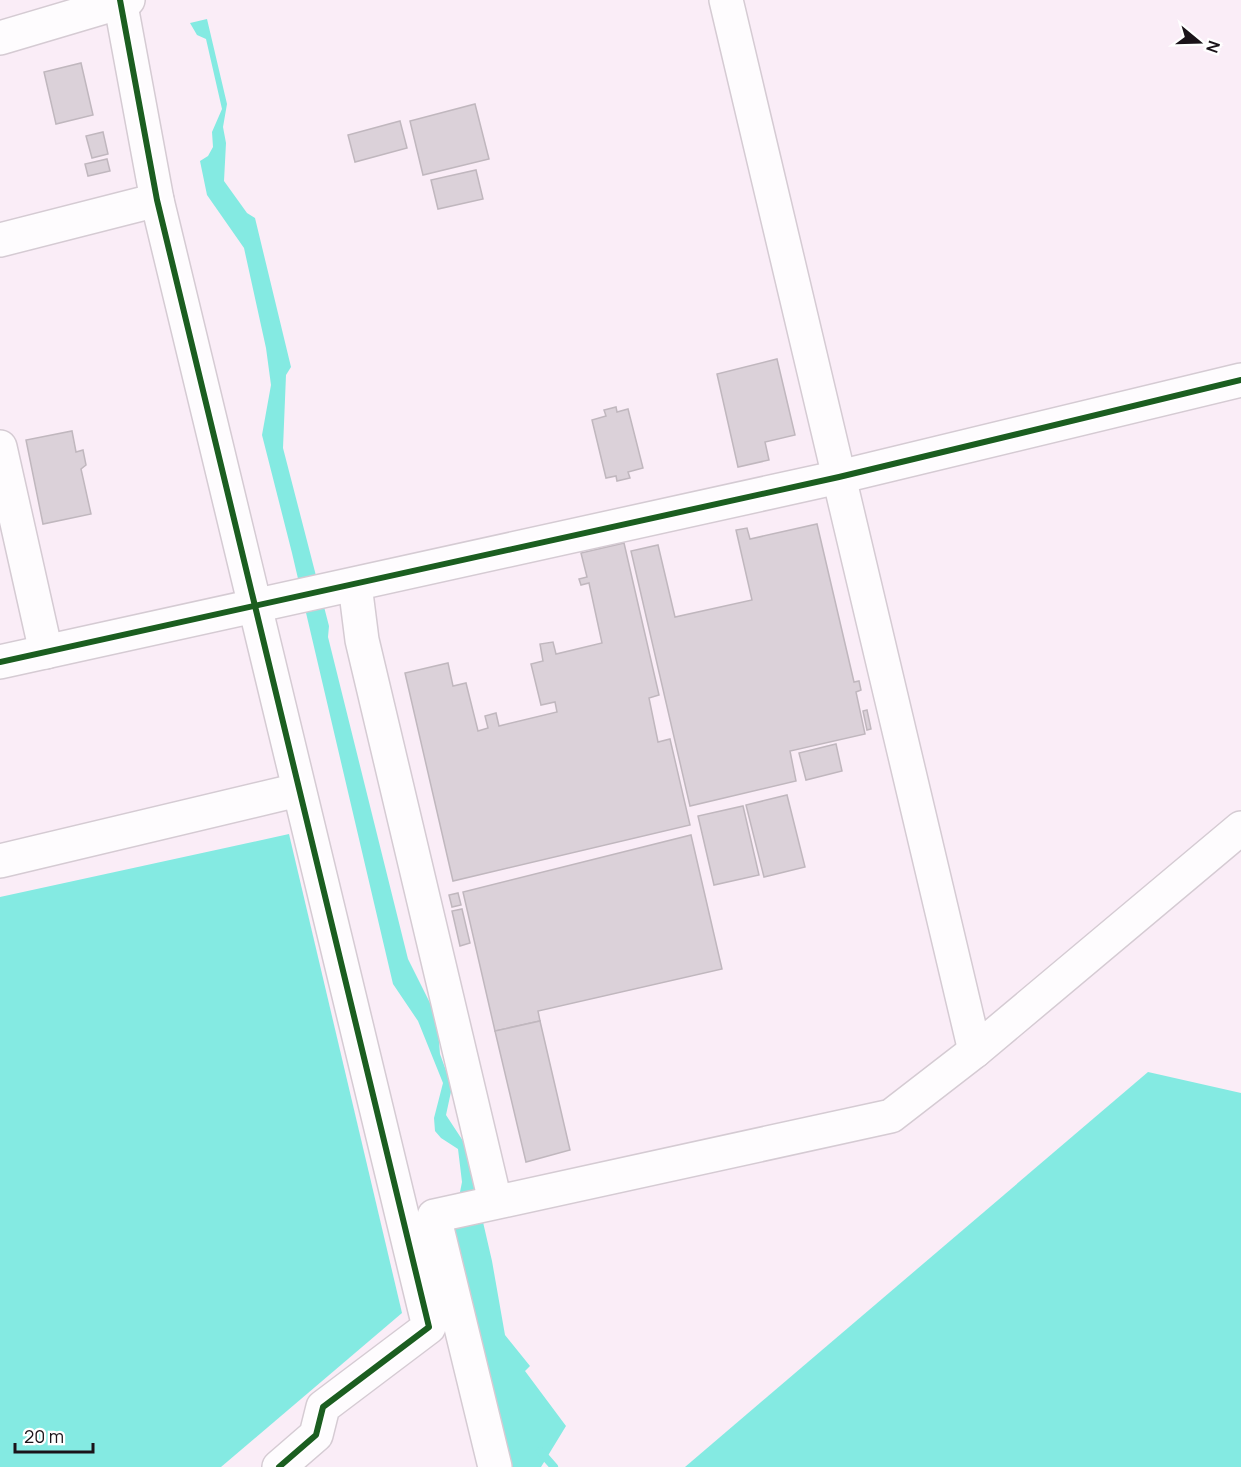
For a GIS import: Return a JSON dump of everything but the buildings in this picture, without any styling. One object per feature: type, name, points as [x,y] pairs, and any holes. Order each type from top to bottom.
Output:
[{"type":"street","points":[[726,0],[975,1052]]},
{"type":"street","points":[[0,38],[122,1],[157,200],[429,1327],[323,1407],[316,1435],[279,1467]]},
{"type":"street","points":[[0,240],[157,200]]},
{"type":"street","points":[[0,662],[839,477],[1241,380]]},
{"type":"street","points":[[0,447],[46,652]]},
{"type":"street","points":[[352,586],[362,639],[495,1201]]},
{"type":"street","points":[[0,861],[298,790]]},
{"type":"street","points":[[495,1467],[434,1216],[891,1116],[975,1052],[1241,828]]},
{"type":"shaded area","points":[[207,19],[227,104],[223,127],[226,143],[224,181],[247,213],[255,218],[291,367],[286,375],[283,448],[329,626],[328,637],[408,959],[437,1017],[440,1054],[452,1087],[446,1115],[465,1144],[492,1261],[505,1335],[530,1366],[525,1371],[566,1426],[541,1467],[504,1467],[443,1206],[459,1197],[462,1182],[458,1149],[441,1138],[435,1131],[434,1118],[443,1083],[418,1021],[393,984],[262,435],[271,385],[266,348],[244,248],[207,195],[200,161],[208,156],[213,147],[212,132],[222,109],[206,39],[197,35],[190,23]]},
{"type":"shaded area","points":[[289,834],[402,1313],[221,1467],[0,1467],[0,897]]},
{"type":"shaded area","points":[[1148,1072],[1241,1093],[1241,1467],[685,1467]]},
{"type":"waterway","points":[[540,1451],[554,1467]]},
{"type":"cycle path","points":[[120,0],[157,200],[429,1327],[323,1407],[316,1435],[279,1467]]},
{"type":"cycle path","points":[[0,662],[839,477],[1241,380]]}]
